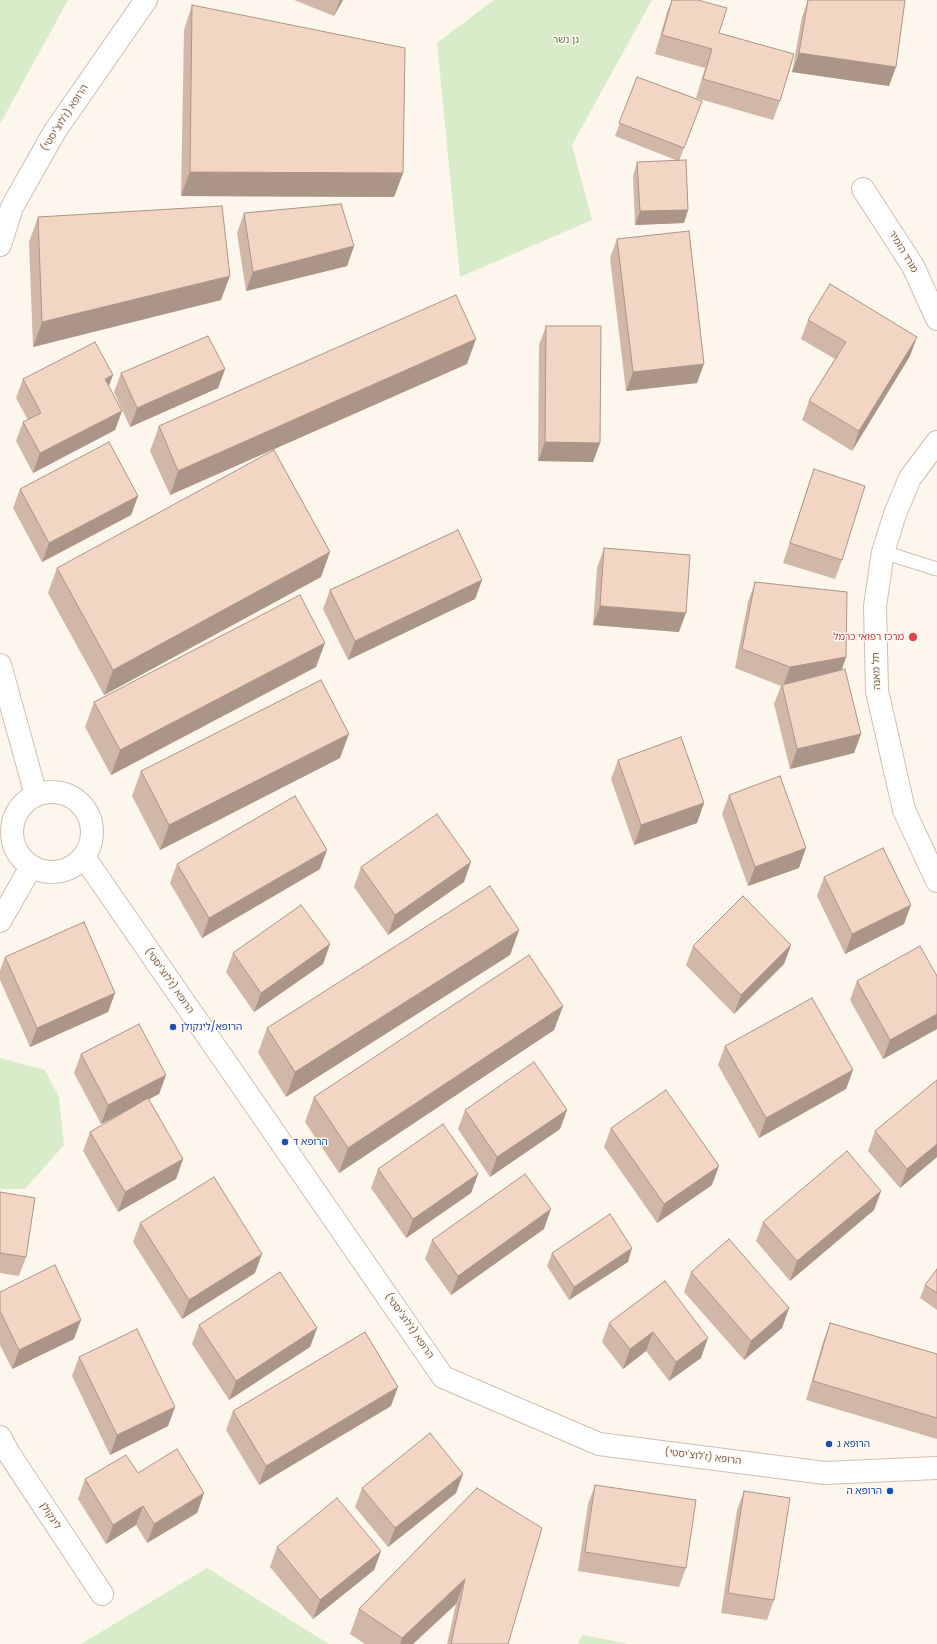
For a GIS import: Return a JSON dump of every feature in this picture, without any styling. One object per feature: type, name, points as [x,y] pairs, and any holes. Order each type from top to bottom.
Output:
[{"type":"street","name":"הרופא (ז'לוצ'יסטי)","points":[[0,245],[12,207],[55,131],[146,0]]},
{"type":"street","name":"מורד הזמיר","points":[[863,189],[913,266],[937,319]]},
{"type":"street","name":"תל מאנה","points":[[937,442],[910,478],[895,514],[883,552],[876,606],[877,691],[904,810],[937,881]]},
{"type":"street","points":[[0,665],[36,795]]},
{"type":"street","points":[[50,792],[64,794],[76,800],[90,818],[92,831],[90,845],[84,857],[72,868],[58,872],[44,872],[31,867],[21,858],[14,845],[12,831],[14,818],[24,803],[36,795],[50,792]]},
{"type":"street","name":"הרופא (ז'לוצ'יסטי)","points":[[84,857],[443,1377],[599,1444],[825,1473],[937,1468]]},
{"type":"street","points":[[0,921],[31,867]]},
{"type":"street","name":"לינקולן","points":[[0,1437],[10,1455],[102,1594]]},
{"type":"lane","points":[[883,552],[937,569]]},
{"type":"green space","points":[[0,0],[68,0],[0,124]]},
{"type":"green space","name":"גן נשר","points":[[494,0],[652,0],[572,145],[592,220],[460,277],[437,43]]},
{"type":"green space","points":[[0,1058],[45,1070],[59,1097],[64,1145],[25,1189],[0,1189]]},
{"type":"green space","points":[[207,1568],[329,1644],[81,1644]]},
{"type":"green space","points":[[583,1635],[629,1644],[577,1644]]},
{"type":"building","points":[[672,0],[698,0],[727,8],[719,33],[794,54],[780,101],[703,79],[712,49],[662,35]]},
{"type":"building","points":[[808,0],[905,0],[896,67],[799,53]]},
{"type":"building","points":[[192,5],[405,48],[403,173],[190,172]]},
{"type":"building","points":[[637,77],[702,101],[684,148],[619,123]]},
{"type":"building","points":[[686,160],[688,210],[640,211],[637,162]]},
{"type":"building","points":[[341,204],[354,246],[253,272],[244,213]]},
{"type":"building","points":[[222,206],[230,276],[42,322],[38,217]]},
{"type":"building","points":[[689,231],[704,364],[633,372],[617,239]]},
{"type":"building","points":[[830,284],[917,337],[859,431],[809,401],[846,342],[808,320]]},
{"type":"building","points":[[456,295],[476,339],[178,471],[159,426]]},
{"type":"building","points":[[546,326],[601,326],[600,443],[545,442]]},
{"type":"building","points":[[208,336],[225,369],[137,408],[121,373]]},
{"type":"building","points":[[95,342],[113,375],[105,379],[122,411],[40,453],[23,422],[41,413],[23,379]]},
{"type":"building","points":[[109,442],[138,496],[49,543],[20,489]]},
{"type":"building","points":[[274,450],[330,552],[113,670],[57,568]]},
{"type":"building","points":[[814,469],[865,486],[842,560],[790,543]]},
{"type":"building","points":[[458,530],[482,580],[355,641],[330,590]]},
{"type":"building","points":[[604,548],[690,555],[686,613],[600,606]]},
{"type":"building","points":[[755,582],[847,592],[846,657],[790,667],[742,649]]},
{"type":"building","points":[[300,595],[325,643],[120,750],[94,702]]},
{"type":"building","points":[[845,669],[861,734],[797,749],[782,685]]},
{"type":"building","points":[[321,680],[349,734],[169,825],[141,771]]},
{"type":"building","points":[[681,737],[704,803],[641,825],[618,760]]},
{"type":"building","points":[[780,776],[806,848],[755,867],[729,795]]},
{"type":"building","points":[[295,796],[327,850],[209,918],[177,864]]},
{"type":"building","points":[[437,814],[471,862],[395,915],[361,867]]},
{"type":"building","points":[[883,848],[911,905],[852,934],[824,877]]},
{"type":"building","points":[[490,886],[519,930],[295,1072],[267,1028]]},
{"type":"building","points":[[743,896],[791,945],[741,995],[693,946]]},
{"type":"building","points":[[301,905],[330,944],[261,993],[233,953]]},
{"type":"building","points":[[84,922],[115,993],[37,1028],[5,957]]},
{"type":"building","points":[[920,946],[937,976],[937,1014],[890,1040],[857,981]]},
{"type":"building","points":[[529,955],[563,1006],[348,1148],[314,1097]]},
{"type":"building","points":[[812,998],[853,1070],[766,1118],[725,1046]]},
{"type":"building","points":[[139,1024],[166,1075],[108,1105],[81,1054]]},
{"type":"building","points":[[534,1062],[567,1110],[497,1157],[465,1110]]},
{"type":"building","points":[[937,1080],[937,1144],[907,1169],[875,1131]]},
{"type":"building","points":[[666,1090],[719,1166],[664,1204],[611,1128]]},
{"type":"building","points":[[148,1098],[183,1159],[125,1192],[90,1132]]},
{"type":"building","points":[[443,1124],[478,1174],[413,1219],[378,1169]]},
{"type":"building","points":[[847,1151],[881,1191],[797,1261],[763,1222]]},
{"type":"building","points":[[525,1174],[551,1209],[458,1276],[432,1240]]},
{"type":"building","points":[[214,1177],[262,1254],[189,1300],[140,1223]]},
{"type":"building","points":[[0,1192],[35,1198],[26,1257],[0,1253]]},
{"type":"building","points":[[610,1214],[632,1248],[574,1287],[552,1253]]},
{"type":"building","points":[[729,1239],[789,1308],[751,1341],[691,1272]]},
{"type":"building","points":[[55,1265],[81,1320],[19,1350],[0,1311],[0,1292]]},
{"type":"building","points":[[937,1269],[937,1293],[925,1285]]},
{"type":"building","points":[[280,1272],[317,1328],[236,1381],[199,1325]]},
{"type":"building","points":[[665,1281],[708,1338],[676,1362],[653,1332],[630,1349],[609,1323]]},
{"type":"building","points":[[830,1323],[937,1354],[937,1418],[813,1381]]},
{"type":"building","points":[[137,1329],[175,1407],[117,1435],[79,1357]]},
{"type":"building","points":[[365,1332],[398,1387],[266,1466],[233,1411]]},
{"type":"building","points":[[430,1433],[463,1474],[395,1528],[362,1488]]},
{"type":"building","points":[[177,1449],[204,1493],[154,1524],[143,1506],[113,1525],[85,1479],[126,1455],[138,1473]]},
{"type":"building","points":[[595,1485],[696,1500],[686,1568],[585,1552]]},
{"type":"building","points":[[477,1488],[542,1528],[508,1644],[451,1644],[465,1579],[402,1638],[359,1609]]},
{"type":"building","points":[[744,1491],[790,1498],[774,1600],[728,1593]]},
{"type":"building","points":[[337,1498],[381,1551],[320,1600],[277,1547]]},
{"type":"place","name":"מרכז רפואי כרמל","points":[[913,637]]},
{"type":"place","name":"הרופא/לינקולן","points":[[173,1027]]},
{"type":"place","name":"הרופא ד","points":[[285,1142]]},
{"type":"place","name":"הרופא ג","points":[[829,1444]]},
{"type":"place","name":"הרופא ה","points":[[890,1491]]}]
